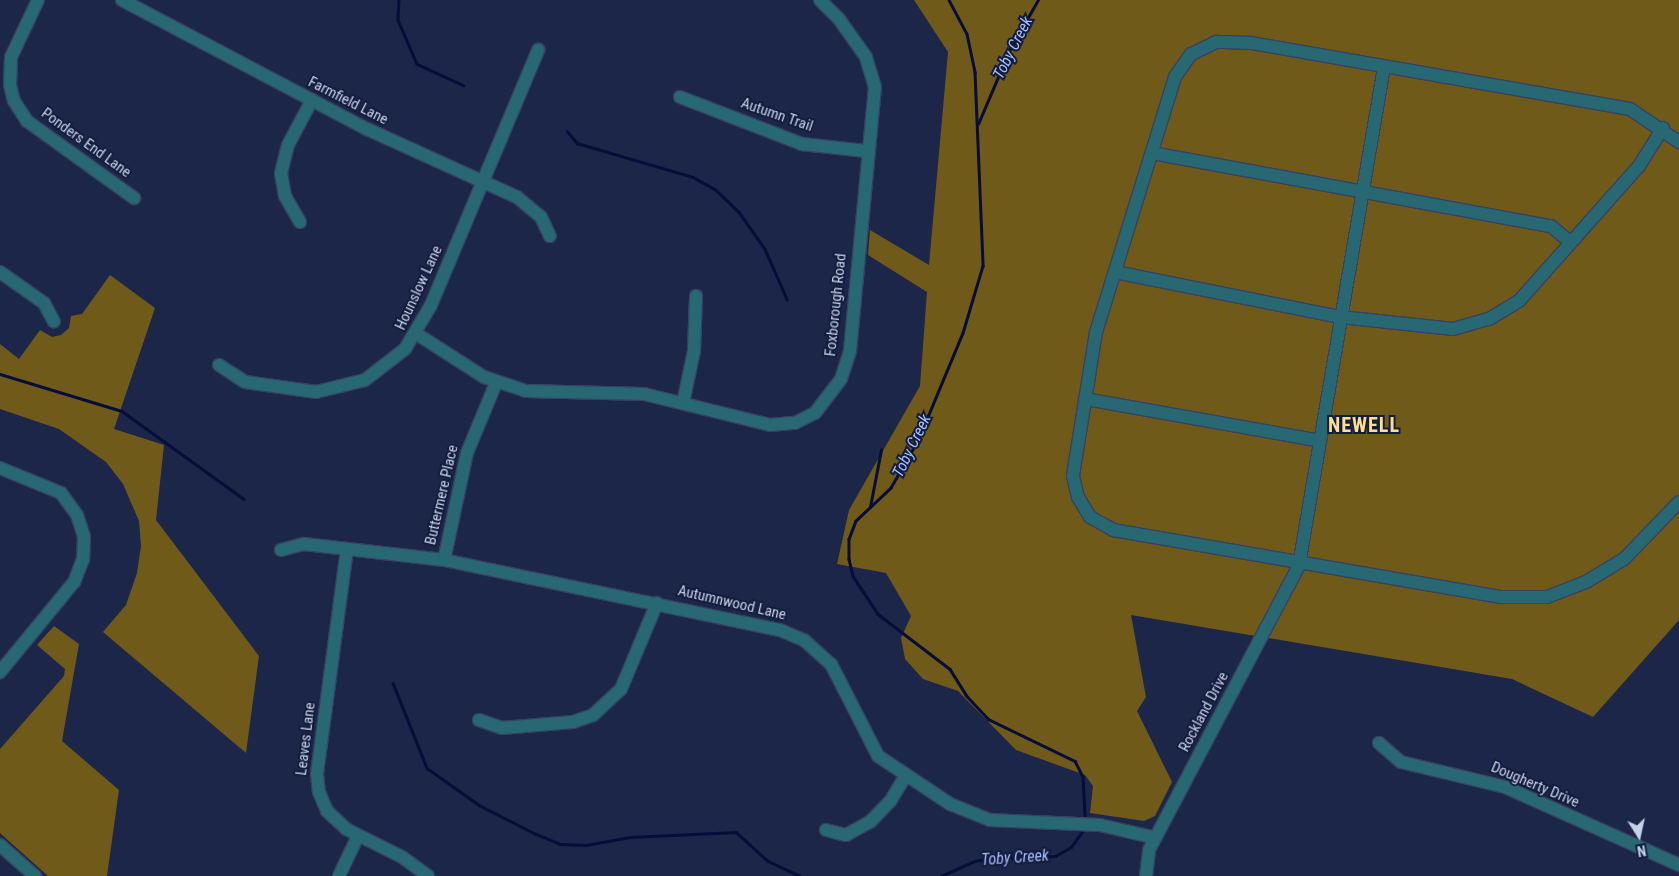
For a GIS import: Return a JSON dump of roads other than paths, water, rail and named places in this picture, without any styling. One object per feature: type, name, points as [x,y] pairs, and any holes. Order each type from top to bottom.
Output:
[{"type":"street","name":"Ponders End Lane","points":[[38,0],[11,57],[10,85],[14,101],[27,121],[134,198]]},
{"type":"street","name":"Farmfield Lane","points":[[122,0],[400,146],[524,201],[541,217],[550,236]]},
{"type":"street","name":"Foxborough Road","points":[[417,334],[496,383],[535,392],[644,394],[782,425],[807,418],[832,394],[847,364],[852,338],[866,150],[875,87],[872,68],[839,19],[820,0]]},
{"type":"street","points":[[1679,142],[1663,128],[1630,109],[1251,43],[1216,42],[1191,54],[1175,77],[1096,332],[1073,476],[1078,497],[1090,517],[1113,530],[1299,565],[1492,596],[1547,597],[1586,582],[1624,559],[1679,502]]},
{"type":"street","name":"Hounslow Lane","points":[[219,365],[245,382],[306,392],[335,389],[379,372],[417,334],[484,182],[538,50]]},
{"type":"street","name":"Rockland Drive","points":[[1146,876],[1149,850],[1299,565],[1384,67]]},
{"type":"street","name":"Autumn Trail","points":[[680,97],[802,144],[866,150]]},
{"type":"street","points":[[300,222],[285,196],[281,173],[288,145],[312,100]]},
{"type":"street","points":[[1115,272],[1341,317],[1453,329],[1489,319],[1518,301],[1639,166],[1663,128]]},
{"type":"street","points":[[1152,153],[1363,190],[1551,226],[1570,242]]},
{"type":"street","points":[[0,272],[44,303],[54,322]]},
{"type":"street","points":[[683,403],[694,351],[696,296]]},
{"type":"street","name":"Buttermere Place","points":[[444,560],[467,453],[496,383]]},
{"type":"street","points":[[1085,400],[1320,441]]},
{"type":"street","points":[[0,468],[61,493],[77,515],[84,536],[83,559],[74,582],[0,672]]},
{"type":"street","name":"Autumnwood Lane","points":[[281,550],[299,544],[444,560],[658,602],[780,630],[804,640],[830,664],[878,756],[905,777],[963,811],[990,820],[1100,825],[1156,838]]},
{"type":"street","name":"Leaves Lane","points":[[346,549],[317,785],[334,820],[358,836],[402,857],[428,876]]},
{"type":"street","points":[[479,720],[502,728],[573,722],[593,715],[621,689],[658,602]]},
{"type":"street","name":"Dougherty Drive","points":[[1379,743],[1401,762],[1505,787],[1679,865]]},
{"type":"street","points":[[826,830],[846,834],[871,821],[891,800],[905,777]]},
{"type":"street","points":[[339,876],[358,836]]},
{"type":"street","points":[[0,845],[35,876]]},
{"type":"waterway","points":[[399,0],[398,20],[417,64],[463,85]]},
{"type":"waterway","name":"Toby Creek","points":[[949,0],[967,34],[975,72],[983,266],[963,333],[918,441],[891,488],[856,521],[849,539],[849,559],[853,576],[878,614],[950,669],[966,695],[988,719],[1075,761],[1083,777],[1085,816]]},
{"type":"waterway","name":"Toby Creek","points":[[978,124],[1010,49],[1038,0]]},
{"type":"waterway","points":[[567,131],[577,143],[693,177],[715,189],[739,212],[765,249],[787,299]]},
{"type":"waterway","points":[[0,374],[122,411],[244,499]]},
{"type":"waterway","points":[[870,507],[881,450]]},
{"type":"waterway","points":[[393,683],[427,768],[479,805],[536,834],[561,844],[586,845],[631,837],[736,832],[768,861],[800,876]]},
{"type":"waterway","name":"Toby Creek","points":[[941,876],[974,861],[994,858],[1055,856],[1071,847],[1082,832]]},
{"type":"district","name":"NEWELL","points":[[1364,425]]}]
